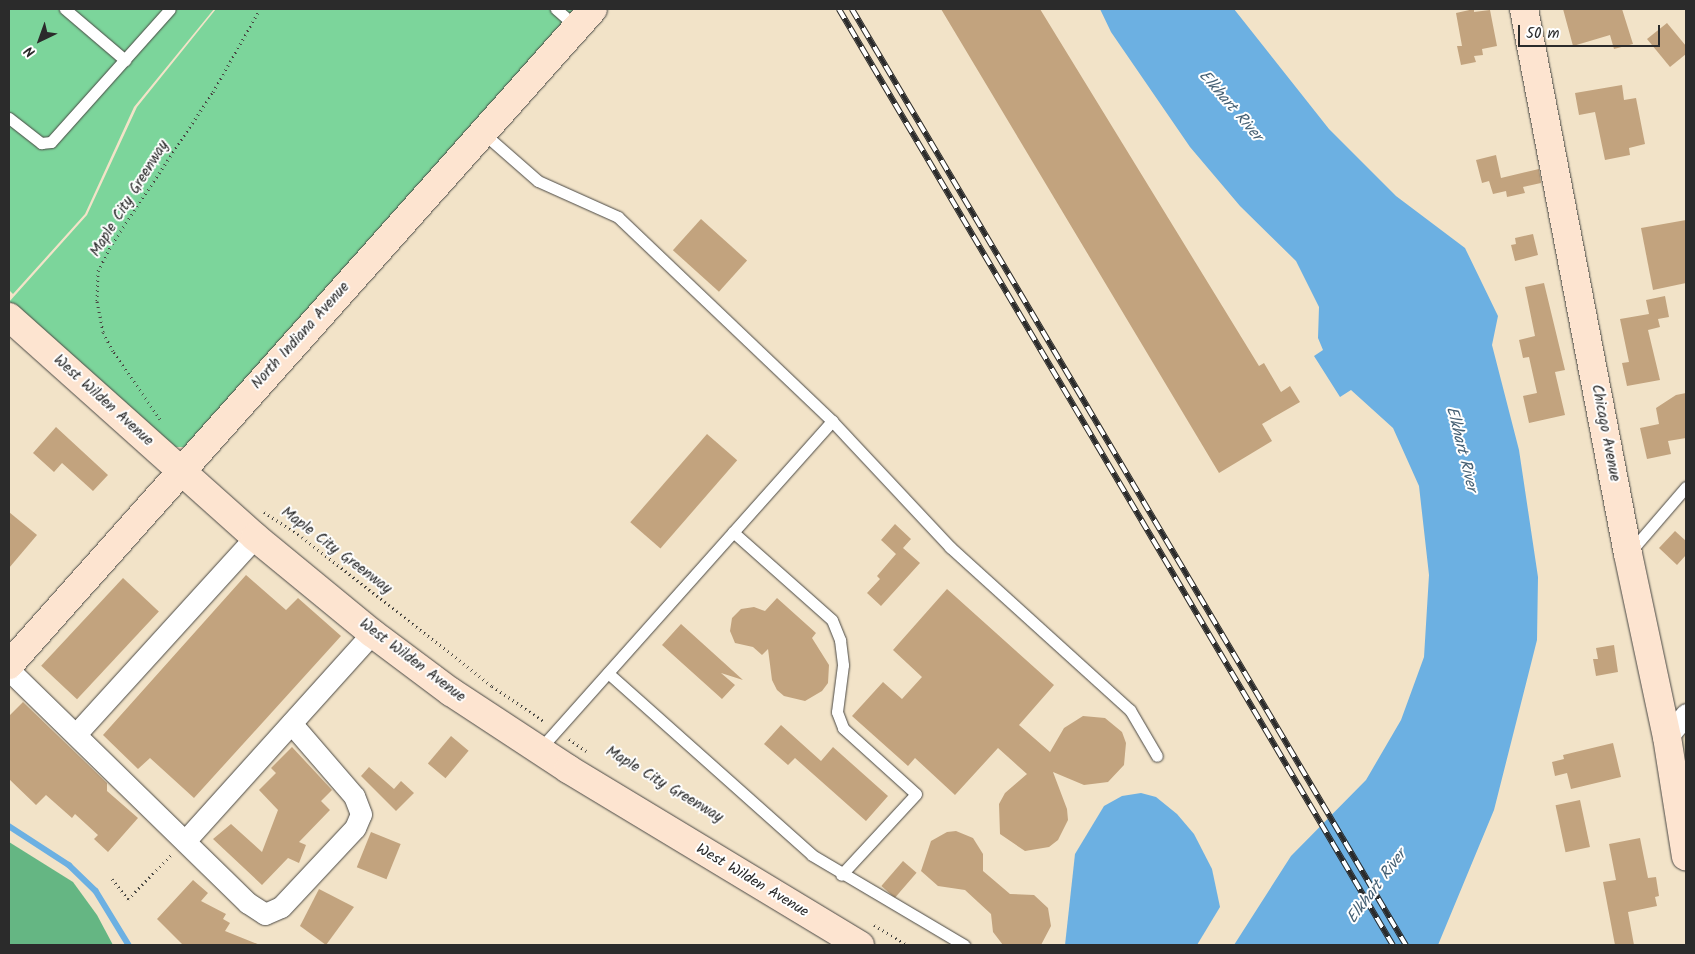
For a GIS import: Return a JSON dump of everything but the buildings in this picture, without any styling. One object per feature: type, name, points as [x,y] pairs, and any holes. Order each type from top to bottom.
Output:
[{"type":"street","name":"Chicago Avenue","points":[[1524,9],[1628,554],[1667,737],[1686,857]]},
{"type":"street","name":"North Indiana Avenue","points":[[9,665],[585,18]]},
{"type":"street","name":"West Wilden Avenue","points":[[9,317],[255,537],[372,633],[451,692],[548,740],[863,932]]},
{"type":"street","points":[[76,734],[255,537]]},
{"type":"street","points":[[185,841],[372,633]]},
{"type":"street","points":[[9,670],[248,903],[265,914],[281,907],[355,828],[361,814],[354,796],[291,723]]},
{"type":"street","points":[[1667,737],[1686,714]]},
{"type":"lane","points":[[65,9],[125,60]]},
{"type":"lane","points":[[9,118],[41,143],[51,142],[170,9]]},
{"type":"lane","points":[[556,9],[585,18]]},
{"type":"lane","points":[[482,132],[538,180],[618,217],[832,421],[950,547],[1130,710],[1157,756]]},
{"type":"lane","points":[[548,740],[832,421]]},
{"type":"lane","points":[[1628,554],[1686,487]]},
{"type":"lane","points":[[733,532],[832,620],[840,640],[843,664],[837,712],[843,728],[916,794],[841,876]]},
{"type":"lane","points":[[608,673],[812,856],[841,876],[964,945]]},
{"type":"path","name":"Maple City Greenway","points":[[164,425],[113,351],[103,332],[97,301],[98,271],[112,244],[213,92],[260,9]]},
{"type":"path","name":"Maple City Greenway","points":[[263,511],[302,537],[492,686],[548,740],[593,755]]},
{"type":"path","points":[[112,879],[128,899],[185,841]]},
{"type":"path","points":[[863,932],[908,945]]},
{"type":"shaded area","points":[[1686,726],[1686,772],[1681,740]]},
{"type":"green space","points":[[9,9],[214,9],[134,107],[85,214],[13,294],[9,290]]},
{"type":"green space","points":[[216,9],[574,9],[197,440],[190,447],[173,447],[9,302],[87,215],[137,107]]},
{"type":"green space","points":[[9,842],[73,882],[97,915],[113,945],[9,945]]},
{"type":"water","name":"Elkhart River","points":[[1100,9],[1234,9],[1329,129],[1396,196],[1465,248],[1498,316],[1492,345],[1519,450],[1538,577],[1537,640],[1494,810],[1438,945],[1234,945],[1291,856],[1366,780],[1401,720],[1424,657],[1429,575],[1419,486],[1393,428],[1351,390],[1340,397],[1314,356],[1323,350],[1318,338],[1319,307],[1296,261],[1240,206],[1190,147],[1111,32]]},
{"type":"water","points":[[1141,793],[1156,797],[1177,814],[1194,834],[1212,869],[1220,907],[1197,945],[1065,945],[1075,854],[1104,806],[1122,796]]},
{"type":"waterway","points":[[9,826],[69,865],[96,891],[129,945]]},
{"type":"railway","points":[[839,9],[1393,945]]},
{"type":"railway","points":[[852,9],[1406,945]]}]
